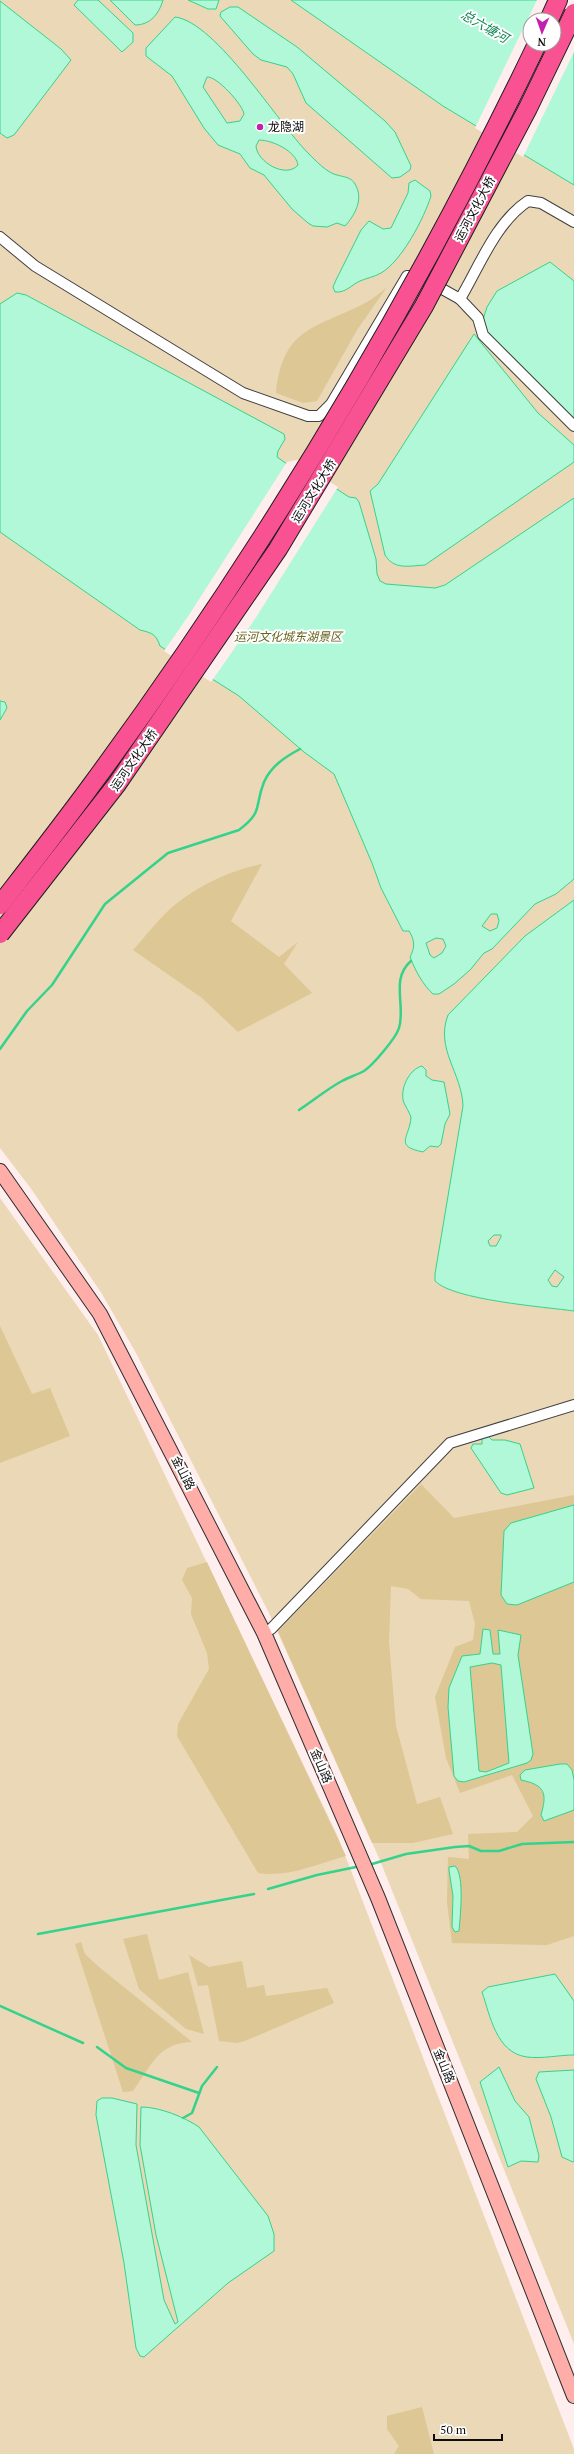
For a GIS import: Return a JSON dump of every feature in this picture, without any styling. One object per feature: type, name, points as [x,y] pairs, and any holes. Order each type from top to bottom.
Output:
[{"type":"highway","points":[[553,12],[558,0]]},
{"type":"highway","name":"运河文化大桥","points":[[0,934],[117,784],[278,549],[424,306],[528,108],[574,13]]},
{"type":"highway","name":"运河文化大桥","points":[[0,905],[93,783],[172,671],[226,592],[326,435],[401,307],[448,221],[533,52]]},
{"type":"street","points":[[460,299],[500,231],[518,207],[528,201],[541,203],[574,222]]},
{"type":"street","points":[[0,237],[35,266],[243,392],[308,416],[319,416],[331,404],[407,276],[419,276],[460,299],[478,318],[483,335],[574,426]]},
{"type":"street","name":"金山路","points":[[0,1171],[100,1314],[264,1633],[378,1898],[574,2396]]},
{"type":"street","points":[[264,1633],[270,1629],[450,1443],[574,1405]]},
{"type":"green space","name":"运河文化城东湖景区","points":[[0,0],[291,0],[443,106],[574,185],[574,2344],[379,1858],[269,1613],[136,1353],[102,1294],[32,1190],[0,1148]]},
{"type":"green space","points":[[0,1198],[98,1335],[338,1837],[574,2449],[574,2454],[0,2454]]},
{"type":"shaded area","points":[[387,287],[357,330],[317,401],[303,403],[276,393],[280,371],[286,354],[295,341],[305,332],[367,302]]},
{"type":"shaded area","points":[[262,864],[231,921],[279,957],[298,942],[284,964],[312,993],[238,1032],[202,998],[133,950],[170,909],[190,894],[225,875]]},
{"type":"shaded area","points":[[0,1326],[32,1394],[50,1388],[70,1436],[0,1463]]},
{"type":"shaded area","points":[[421,1484],[454,1518],[574,1495],[574,1936],[547,1945],[452,1943],[447,1902],[448,1857],[469,1859],[468,1834],[517,1832],[533,1816],[512,1775],[460,1793],[446,1758],[435,1697],[455,1647],[473,1640],[475,1624],[469,1601],[421,1599],[408,1589],[391,1586],[389,1642],[396,1726],[417,1804],[440,1797],[453,1834],[413,1843],[372,1843],[278,1631]]},
{"type":"shaded area","points":[[207,1562],[346,1856],[291,1872],[280,1874],[258,1873],[177,1736],[178,1724],[209,1669],[207,1653],[191,1614],[192,1598],[182,1580],[187,1568]]},
{"type":"shaded area","points":[[147,1934],[159,1980],[188,1972],[204,2034],[186,2029],[139,1989],[123,1939]]},
{"type":"shaded area","points":[[81,1942],[85,1954],[99,1967],[192,2042],[180,2043],[163,2051],[156,2058],[133,2091],[123,2092],[75,1944]]},
{"type":"shaded area","points":[[189,1955],[209,1967],[242,1961],[247,1988],[264,1985],[266,1996],[327,1988],[334,2003],[245,2041],[237,2043],[219,2041],[208,1985],[198,1986]]},
{"type":"shaded area","points":[[422,2407],[434,2454],[394,2454],[399,2446],[387,2429],[387,2416]]},
{"type":"water","points":[[78,0],[98,0],[133,33],[133,42],[122,52],[74,5]]},
{"type":"water","points":[[110,0],[163,0],[159,10],[153,18],[145,23],[135,25]]},
{"type":"water","points":[[188,0],[219,0],[216,9],[208,9]]},
{"type":"water","name":"总六塘河","points":[[291,0],[559,0],[574,9],[574,185],[443,106]]},
{"type":"water","points":[[0,1],[61,49],[71,60],[14,135],[7,138],[0,133]]},
{"type":"water","points":[[230,7],[238,7],[297,47],[385,121],[395,132],[411,166],[410,170],[400,177],[392,178],[306,103],[293,74],[287,67],[261,60],[253,54],[220,16],[221,12]]},
{"type":"water","points":[[175,17],[191,23],[209,36],[246,76],[295,139],[311,156],[329,172],[347,178],[355,184],[359,195],[357,206],[352,217],[345,226],[337,223],[327,227],[313,226],[308,223],[292,209],[264,175],[250,168],[240,154],[218,145],[204,128],[172,76],[146,56],[146,48]],"holes":[[[207,77],[217,81],[223,86],[239,104],[244,114],[240,121],[227,123],[203,87]],[[259,140],[264,140],[283,147],[293,155],[298,165],[293,169],[287,170],[273,167],[261,158],[256,146]]]},
{"type":"water","points":[[415,180],[430,191],[431,196],[418,227],[397,259],[376,276],[360,281],[345,290],[335,292],[333,287],[361,230],[369,221],[383,229],[391,228],[408,193],[409,183]]},
{"type":"water","points":[[550,262],[574,281],[574,426],[481,326],[487,307],[497,291]]},
{"type":"water","points":[[17,293],[26,295],[284,434],[285,439],[278,451],[277,457],[287,464],[306,469],[349,497],[356,498],[359,502],[376,559],[377,574],[380,581],[386,584],[435,588],[445,585],[574,498],[574,879],[556,894],[535,904],[492,949],[484,953],[470,970],[454,984],[439,994],[433,994],[429,990],[414,967],[410,957],[413,950],[412,938],[409,931],[403,931],[381,888],[372,863],[334,774],[304,752],[239,696],[160,646],[157,639],[153,635],[140,630],[0,532],[0,304]],"holes":[[[491,914],[497,914],[499,921],[497,928],[490,931],[482,926]],[[436,938],[443,939],[446,946],[442,953],[434,958],[430,955],[426,943]]]},
{"type":"water","points":[[474,334],[538,413],[574,445],[574,462],[425,565],[397,565],[389,560],[385,555],[370,491],[378,484]]},
{"type":"water","points":[[0,701],[5,702],[7,708],[0,720]]},
{"type":"water","points":[[574,900],[574,1311],[479,1298],[445,1288],[435,1281],[463,1106],[462,1094],[450,1061],[445,1039],[445,1027],[448,1015],[525,936]],"holes":[[[494,1235],[501,1235],[501,1237],[496,1246],[490,1246],[488,1241]],[[555,1270],[564,1277],[557,1287],[552,1286],[548,1280]]]},
{"type":"water","points":[[422,1066],[426,1070],[426,1076],[432,1080],[444,1082],[450,1114],[445,1124],[441,1144],[438,1147],[430,1146],[423,1152],[414,1150],[406,1144],[405,1140],[411,1117],[403,1098],[406,1081],[413,1071]]},
{"type":"water","points":[[488,1436],[492,1440],[505,1440],[520,1444],[534,1488],[507,1495],[501,1493],[471,1448],[473,1444],[482,1444],[482,1437]]},
{"type":"water","points":[[574,1505],[574,1582],[517,1605],[507,1604],[501,1595],[504,1531],[511,1523]]},
{"type":"water","points":[[483,1629],[490,1630],[493,1654],[500,1654],[498,1630],[521,1635],[518,1655],[533,1754],[531,1760],[527,1763],[464,1782],[458,1781],[454,1776],[448,1707],[449,1688],[462,1656],[480,1654]],"holes":[[[492,1663],[501,1665],[509,1763],[486,1772],[479,1771],[470,1667]]]},
{"type":"water","points":[[567,1764],[572,1770],[574,1780],[574,1810],[544,1821],[541,1815],[544,1801],[543,1792],[536,1785],[521,1780],[520,1775],[525,1770]]},
{"type":"water","points":[[455,1866],[460,1878],[461,1907],[459,1931],[455,1932],[452,1927],[453,1896],[449,1867]]},
{"type":"water","points":[[555,1974],[574,2001],[574,2055],[527,2057],[516,2054],[501,2041],[496,2032],[482,1992],[488,1987]]},
{"type":"water","points":[[499,2067],[515,2101],[529,2117],[539,2156],[538,2162],[521,2161],[508,2167],[480,2082]]},
{"type":"water","points":[[574,2070],[573,2162],[562,2157],[551,2117],[536,2079],[539,2072]]},
{"type":"water","points":[[102,2098],[112,2098],[137,2104],[136,2145],[164,2300],[175,2324],[178,2322],[156,2235],[140,2145],[141,2107],[148,2107],[172,2113],[199,2127],[268,2216],[274,2234],[274,2251],[228,2283],[144,2357],[140,2356],[136,2348],[124,2263],[96,2115],[97,2101]]},
{"type":"pier","points":[[537,0],[563,0],[574,6],[574,52],[523,157],[475,128],[522,31],[522,52],[562,52],[562,12],[531,12]]},
{"type":"pier","points":[[301,459],[307,468],[338,487],[255,619],[211,682],[164,651],[189,615],[287,462]]},
{"type":"waterway","points":[[0,1049],[27,1011],[52,985],[105,904],[168,853],[239,830],[247,824],[255,813],[261,790],[270,771],[284,759],[300,749]]},
{"type":"waterway","points":[[299,1110],[336,1084],[364,1071],[384,1051],[399,1028],[401,1020],[401,976],[411,961]]},
{"type":"waterway","points":[[372,1864],[406,1854],[455,1847],[469,1846],[481,1851],[499,1851],[522,1844],[574,1842]]},
{"type":"waterway","points":[[268,1889],[317,1875],[356,1867]]},
{"type":"waterway","points":[[38,1934],[254,1894]]},
{"type":"waterway","points":[[0,2006],[83,2043]]},
{"type":"waterway","points":[[97,2047],[126,2068],[199,2093]]},
{"type":"waterway","points":[[183,2118],[192,2113],[202,2086],[217,2067]]},
{"type":"place","name":"龙隐湖","points":[[260,127]]}]
